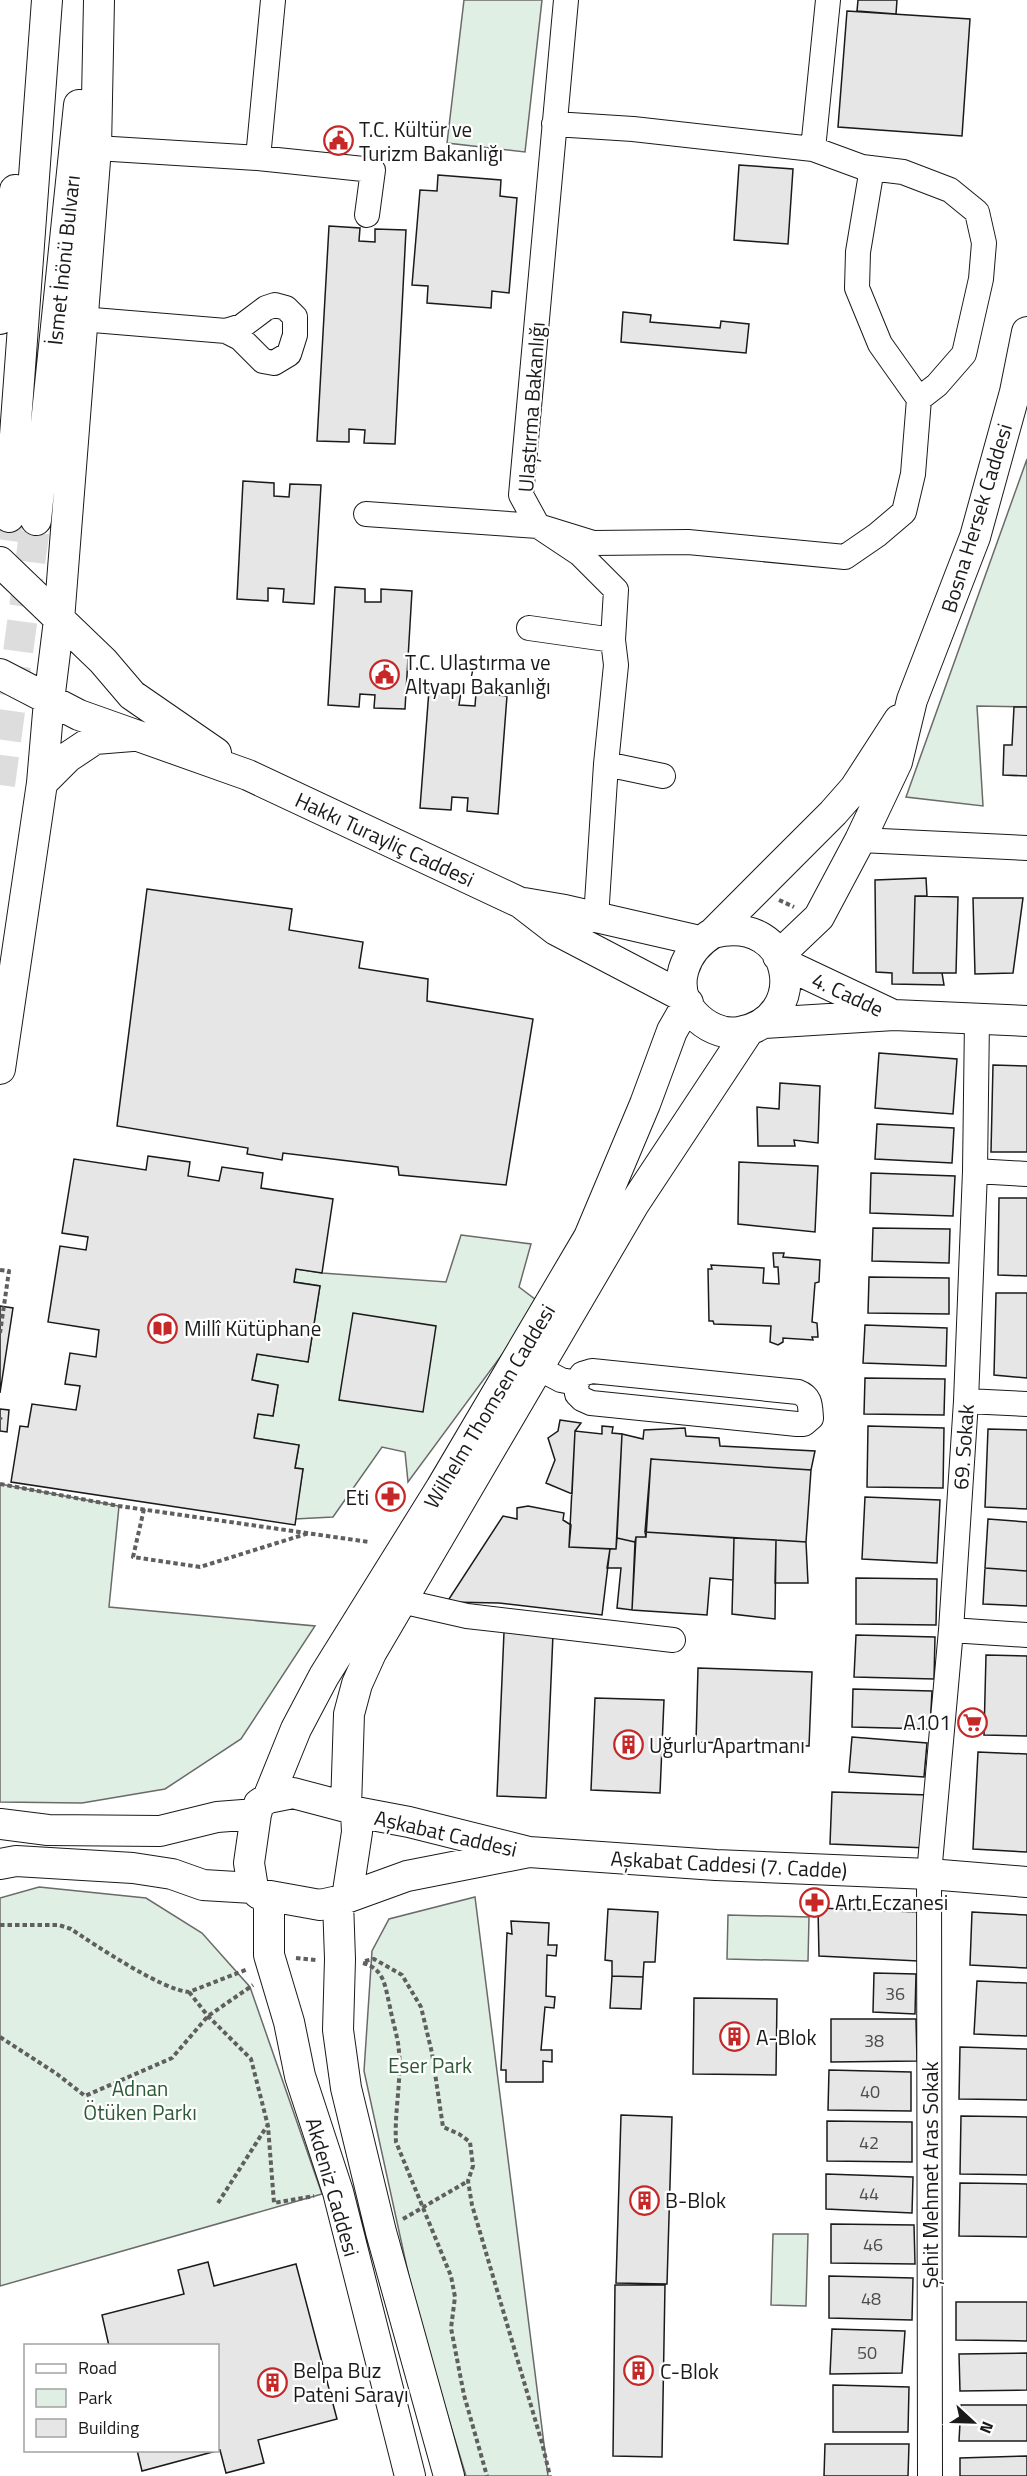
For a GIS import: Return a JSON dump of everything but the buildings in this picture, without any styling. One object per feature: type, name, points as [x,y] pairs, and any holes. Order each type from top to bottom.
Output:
[{"type":"main road","points":[[0,319],[3,252],[42,0]]},
{"type":"main road","name":"İsmet İnönü Bulvarı","points":[[47,0],[22,518],[90,0]]},
{"type":"main road","points":[[0,1069],[42,783],[59,620],[96,148],[99,0]]},
{"type":"main road","name":"Bosna Hersek Caddesi","points":[[912,700],[975,537],[1015,392],[1027,332]]},
{"type":"main road","name":"Hakkı Turayliç Caddesi","points":[[0,562],[103,661],[132,695],[248,775]]},
{"type":"main road","name":"Hakkı Turayliç Caddesi","points":[[0,674],[79,715],[248,775],[521,903],[556,930],[686,1000]]},
{"type":"main road","points":[[780,959],[819,917],[860,840],[897,762],[912,700]]},
{"type":"main road","points":[[706,937],[729,929],[746,930],[762,937],[774,948],[780,959],[785,979],[783,996],[776,1011],[756,1026],[733,1033],[717,1030],[703,1023],[686,1000],[682,982],[684,967],[690,953],[706,937],[840,805],[855,788],[912,700]]},
{"type":"main road","points":[[42,783],[68,757],[95,739],[135,736]]},
{"type":"main road","name":"Hakkı Turayliç Caddesi","points":[[521,903],[706,937]]},
{"type":"main road","name":"4. Cadde","points":[[780,959],[894,1015]]},
{"type":"main road","name":"Wilhelm Thomsen Caddesi","points":[[261,1806],[296,1729],[324,1676],[441,1488],[589,1237],[686,1000]]},
{"type":"main road","points":[[894,1015],[1027,1021]]},
{"type":"main road","name":"4. Cadde","points":[[756,1026],[894,1015]]},
{"type":"main road","name":"Wilhelm Thomsen Caddesi","points":[[351,1810],[349,1714],[357,1684],[370,1653],[634,1204],[756,1026]]},
{"type":"main road","points":[[0,1824],[48,1830],[160,1831],[261,1806],[293,1793],[351,1810],[357,1832],[343,1900],[320,1905],[261,1892],[203,1885],[172,1874],[133,1868],[5,1865]]},
{"type":"main road","points":[[261,1806],[249,1863],[261,1892]]},
{"type":"main road","name":"Aşkabat Caddesi","points":[[351,1810],[529,1852]]},
{"type":"main road","name":"Aşkabat Caddesi","points":[[343,1900],[408,1876],[529,1852]]},
{"type":"main road","name":"Aşkabat Caddesi (7. Cadde)","points":[[529,1852],[716,1865],[929,1874]]},
{"type":"main road","points":[[929,1874],[1027,1882]]},
{"type":"main road","name":"Akdeniz Caddesi","points":[[261,1892],[269,1955],[289,2022],[300,2076],[338,2192],[411,2476]]},
{"type":"main road","name":"Akdeniz Caddesi","points":[[343,1900],[337,1995],[338,2030],[346,2088],[381,2232],[449,2476]]},
{"type":"street","points":[[258,158],[273,0]]},
{"type":"street","name":"Ulaştırma Bakanlığı","points":[[566,0],[521,495],[538,526],[580,554],[616,590],[613,640],[616,665],[606,764],[596,918]]},
{"type":"street","points":[[813,149],[828,0]]},
{"type":"street","points":[[554,124],[633,129],[813,149],[862,167],[903,172],[950,190],[977,212],[984,243],[981,279],[964,354],[937,385],[919,399]]},
{"type":"street","points":[[96,148],[258,158],[373,170],[367,214]]},
{"type":"street","points":[[366,514],[538,526],[593,543],[688,543],[845,557],[877,535],[904,512],[913,474],[919,399],[880,344],[857,288],[858,252],[872,168]]},
{"type":"street","points":[[81,319],[226,331]]},
{"type":"street","points":[[529,627],[613,640]]},
{"type":"street","points":[[606,764],[663,776]]},
{"type":"street","points":[[860,840],[1027,848]]},
{"type":"street","name":"69. Sokak","points":[[929,1874],[951,1630],[966,1401],[975,1171],[976,1018]]},
{"type":"street","points":[[975,1171],[1027,1174]]},
{"type":"street","points":[[538,1368],[561,1380],[576,1383]]},
{"type":"street","points":[[592,1371],[798,1392],[806,1395],[810,1402],[811,1418],[804,1424],[797,1424],[591,1402],[582,1399],[577,1394],[576,1383],[582,1374],[592,1371]]},
{"type":"street","points":[[966,1401],[1027,1404]]},
{"type":"street","points":[[401,1600],[467,1616],[673,1640]]},
{"type":"street","points":[[951,1630],[1027,1635]]},
{"type":"street","name":"Şehit Mehmet Aras Sokak","points":[[929,1874],[930,2476]]},
{"type":"path","points":[[774,898],[803,910]]},
{"type":"path","points":[[0,1270],[9,1271],[0,1333]]},
{"type":"path","points":[[0,1484],[144,1509],[369,1542]]},
{"type":"path","points":[[144,1509],[133,1557],[200,1568],[310,1533]]},
{"type":"path","points":[[0,1925],[59,1926],[70,1929],[132,1967],[178,1991],[189,1992],[248,1969]]},
{"type":"path","points":[[292,1958],[322,1960]]},
{"type":"path","points":[[487,2476],[464,2395],[451,2328],[454,2297],[451,2276],[396,2142],[399,2044],[384,1979],[374,1966],[359,1961],[374,1959],[402,1975],[421,2007],[432,2053],[443,2127],[470,2142],[473,2166],[468,2181],[550,2476]]},
{"type":"path","points":[[0,2037],[57,2073],[85,2096],[172,2058],[208,2016],[255,1984]]},
{"type":"path","points":[[189,1992],[208,2016],[252,2059],[268,2126],[274,2203],[338,2192]]},
{"type":"path","points":[[218,2203],[268,2126]]},
{"type":"path","points":[[381,2232],[468,2181]]},
{"type":"green space","points":[[464,0],[542,0],[525,152],[447,143]]},
{"type":"green space","points":[[1027,459],[1027,707],[977,706],[983,806],[906,797]]},
{"type":"green space","points":[[461,1235],[531,1244],[519,1287],[540,1303],[408,1482],[405,1452],[382,1447],[333,1517],[295,1519],[303,1469],[295,1468],[299,1445],[254,1438],[258,1414],[273,1416],[278,1385],[252,1380],[257,1354],[308,1362],[320,1286],[294,1282],[296,1269],[446,1282]]},
{"type":"green space","points":[[0,1484],[119,1506],[109,1607],[315,1626],[241,1739],[165,1789],[82,1803],[0,1802]]},
{"type":"green space","name":"Adnan Ötüken Parkı","points":[[39,1887],[146,1898],[202,1933],[250,1987],[322,2194],[0,2286],[0,1898]]},
{"type":"green space","name":"Eser Park","points":[[475,1897],[548,2476],[466,2476],[418,2318],[364,2071],[372,1951],[389,1919]]},
{"type":"green space","points":[[728,1915],[809,1917],[808,1961],[727,1959]]},
{"type":"green space","points":[[773,2234],[808,2234],[806,2306],[771,2305]]},
{"type":"tunnel","points":[[0,585],[9,517]]},
{"type":"tunnel","points":[[0,785],[36,520]]},
{"type":"place","name":"T.C. Kültür ve Turizm Bakanlığı","points":[[338,141]]},
{"type":"place","name":"T.C. Ulaştırma ve Altyapı Bakanlığı","points":[[384,674]]},
{"type":"place","name":"Millî Kütüphane","points":[[163,1328]]},
{"type":"place","name":"Eti","points":[[390,1497]]},
{"type":"place","name":"A101","points":[[972,1722]]},
{"type":"place","name":"Uğurlu Apartmanı","points":[[628,1745]]},
{"type":"place","name":"Artı Eczanesi","points":[[814,1902]]},
{"type":"place","name":"A-Blok","points":[[735,2037]]},
{"type":"place","name":"B-Blok","points":[[644,2200]]},
{"type":"place","name":"C-Blok","points":[[639,2371]]},
{"type":"place","name":"Belpa Buz Pateni Sarayı","points":[[272,2382]]}]
